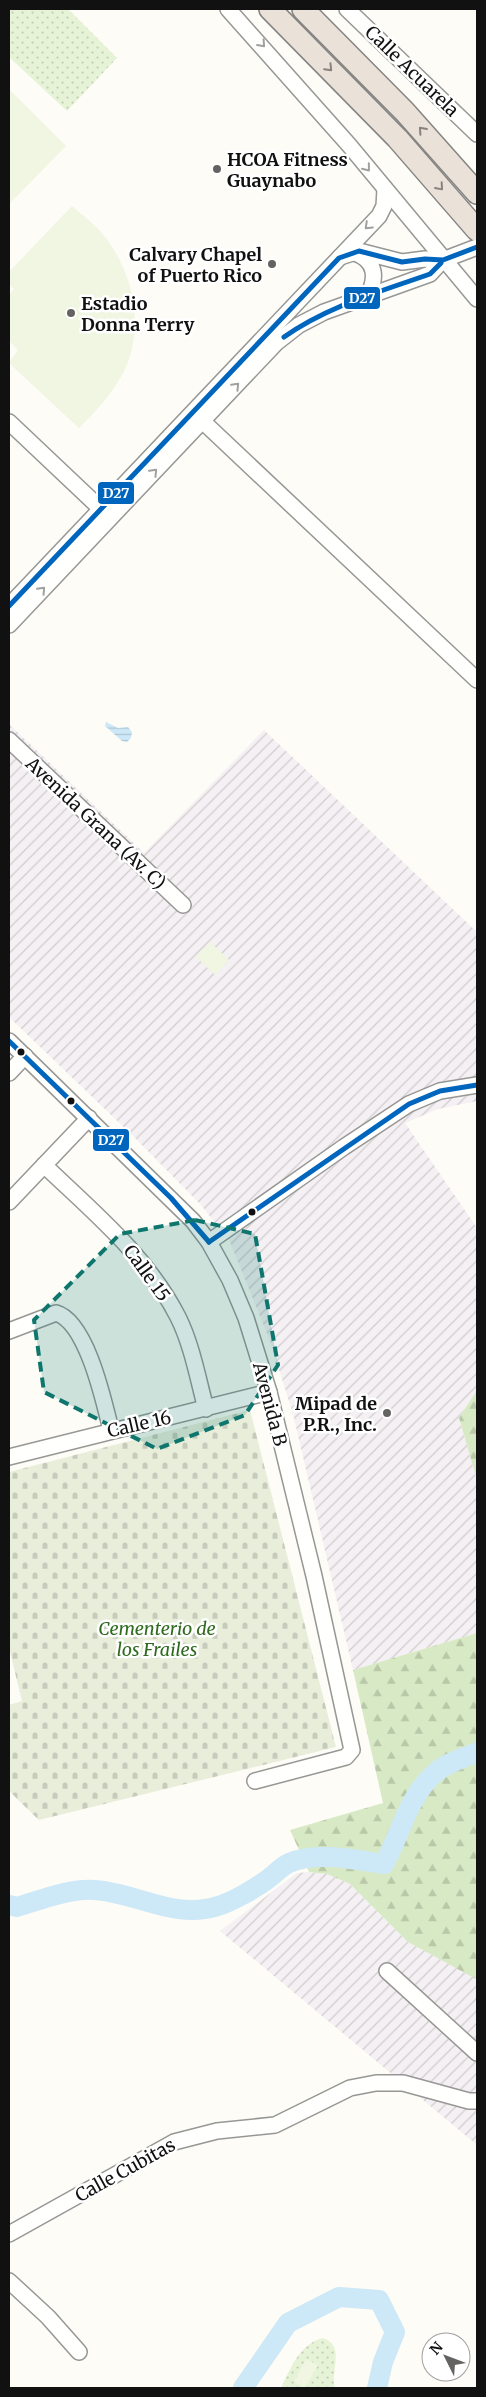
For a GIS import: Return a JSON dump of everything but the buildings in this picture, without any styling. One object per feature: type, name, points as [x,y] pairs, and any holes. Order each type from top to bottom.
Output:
[{"type":"highway","points":[[270,9],[397,138],[477,230]]},
{"type":"highway","points":[[303,9],[406,112],[477,193]]},
{"type":"street","points":[[228,9],[270,53],[477,299]]},
{"type":"street","name":"Calle Acuarela","points":[[347,9],[477,134]]},
{"type":"street","points":[[9,625],[379,216],[384,206],[384,189]]},
{"type":"street","points":[[345,255],[364,251],[402,262],[425,259],[443,260],[471,250]]},
{"type":"street","points":[[345,255],[365,259],[374,271],[374,282],[367,297]]},
{"type":"street","points":[[9,606],[101,509],[276,343],[299,325],[324,312],[430,274],[443,260]]},
{"type":"street","points":[[198,417],[477,680]]},
{"type":"street","points":[[9,422],[101,509]]},
{"type":"street","name":"Avenida Grana (Av. C)","points":[[9,740],[183,905]]},
{"type":"street","name":"Avenida B","points":[[9,1041],[171,1198],[209,1242],[230,1280],[246,1318],[269,1392],[314,1576],[352,1750],[346,1757],[255,1781]]},
{"type":"street","points":[[9,1073],[25,1056]]},
{"type":"street","points":[[209,1242],[344,1146],[409,1104],[440,1092],[477,1085]]},
{"type":"street","points":[[9,1202],[89,1118]]},
{"type":"street","name":"Calle 15","points":[[44,1166],[127,1245],[160,1286],[178,1318],[206,1409]]},
{"type":"street","points":[[9,1331],[56,1313],[62,1314],[82,1340],[92,1360],[111,1430]]},
{"type":"street","name":"Calle 16","points":[[9,1457],[269,1392]]},
{"type":"street","points":[[387,1971],[477,2054]]},
{"type":"street","name":"Calle Cubitas","points":[[9,2234],[174,2142],[217,2131],[275,2125],[350,2088],[376,2083],[403,2083],[469,2101],[477,2101]]},
{"type":"street","points":[[9,2281],[48,2317],[79,2352]]},
{"type":"highlighted area","points":[[195,1220],[255,1234],[278,1365],[245,1415],[157,1449],[44,1392],[34,1320],[120,1234]]},
{"type":"shaded area","points":[[9,724],[144,853],[264,730],[477,932],[477,1101],[438,1109],[405,1123],[477,1228],[477,1390],[459,1418],[477,1480],[477,1633],[353,1670],[293,1414],[270,1341],[230,1242],[201,1205],[136,1139],[9,1017]]},
{"type":"shaded area","points":[[297,1873],[327,1874],[350,1884],[408,1942],[477,1978],[477,2145],[220,1931]]},
{"type":"green space","points":[[10,9],[68,9],[117,58],[67,111],[9,57]]},
{"type":"green space","points":[[9,89],[66,146],[9,204]]},
{"type":"green space","name":"Estadio Donna Terry","points":[[72,206],[98,228],[115,252],[129,284],[135,319],[134,337],[130,354],[120,379],[98,408],[79,428],[9,363],[18,350],[9,341],[9,295],[14,289],[9,284],[9,272]]},
{"type":"green space","points":[[210,942],[229,960],[215,975],[196,957]]},
{"type":"green space","points":[[477,1390],[477,1480],[459,1418]]},
{"type":"green space","name":"Cementerio de los Frailes","points":[[250,1410],[336,1747],[39,1820],[9,1791],[9,1705],[22,1701],[9,1648],[9,1472]]},
{"type":"green space","points":[[477,1633],[476,1979],[408,1942],[350,1884],[327,1874],[309,1872],[290,1830],[383,1803],[353,1670]]},
{"type":"green space","points":[[323,2338],[330,2342],[336,2353],[335,2388],[281,2388],[292,2365],[302,2351],[315,2341]]},
{"type":"green space","points":[[306,2359],[318,2365],[305,2388],[294,2382]]},
{"type":"water","points":[[106,722],[118,728],[128,727],[132,732],[131,738],[127,742],[122,741],[105,726]]},
{"type":"waterway","points":[[9,1905],[17,1907],[66,1893],[95,1890],[111,1892],[171,1908],[202,1909],[218,1906],[237,1898],[263,1883],[286,1864],[300,1859],[324,1857],[384,1864],[411,1804],[426,1782],[444,1766],[477,1752]]},
{"type":"waterway","points":[[243,2388],[288,2323],[339,2297],[379,2300],[395,2332],[383,2362],[377,2388]]},
{"type":"transit line","name":"D27","points":[[9,606],[339,258],[359,251],[402,262],[425,259],[443,260],[477,247]]},
{"type":"transit line","name":"D27","points":[[284,337],[336,308],[430,274],[441,263]]},
{"type":"transit line","name":"D27","points":[[9,1041],[171,1198],[209,1242]]},
{"type":"transit line","name":"D27","points":[[209,1242],[409,1104],[440,1091],[477,1085]]},
{"type":"place","name":"HCOA Fitness Guaynabo","points":[[217,169]]},
{"type":"place","name":"Calvary Chapel of Puerto Rico","points":[[272,264]]},
{"type":"place","name":"Estadio Donna Terry","points":[[71,313]]},
{"type":"place","name":"Mipad de P.R., Inc.","points":[[387,1413]]}]
